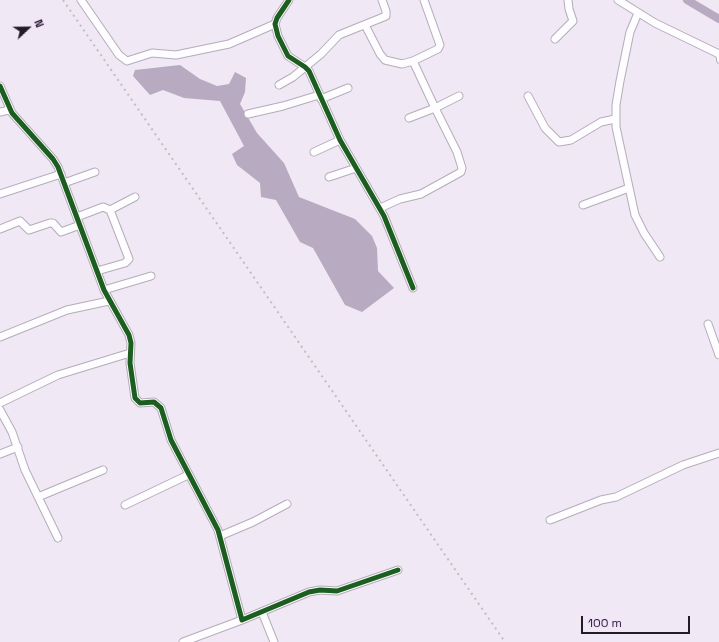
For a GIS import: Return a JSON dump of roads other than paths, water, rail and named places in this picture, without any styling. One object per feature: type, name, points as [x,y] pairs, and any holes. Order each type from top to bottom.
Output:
[{"type":"street","points":[[82,0],[119,55],[127,61],[152,53],[176,55],[229,44],[275,24]]},
{"type":"street","points":[[289,0],[277,18],[275,24],[278,36],[288,56],[305,67],[340,140],[380,208],[413,288]]},
{"type":"street","points":[[279,85],[293,77],[321,54],[339,35],[386,16],[386,11],[382,0]]},
{"type":"street","points":[[365,25],[380,54],[385,60],[402,64],[413,61],[438,49],[440,45],[424,0]]},
{"type":"street","points":[[555,39],[573,21],[568,0]]},
{"type":"street","points":[[618,0],[638,13],[719,56]]},
{"type":"street","points":[[638,13],[630,32],[624,59],[615,118],[629,188],[638,223],[660,257]]},
{"type":"street","points":[[380,208],[400,199],[421,194],[461,172],[462,168],[457,152],[413,61]]},
{"type":"street","points":[[0,86],[9,110],[18,122],[53,159],[61,174],[104,290],[129,335],[135,398],[140,403],[154,402],[161,408],[168,434],[220,536],[242,620]]},
{"type":"street","points":[[248,114],[320,97],[348,88]]},
{"type":"street","points":[[409,118],[435,108],[459,96]]},
{"type":"street","points":[[528,96],[545,128],[560,142],[572,140],[601,122],[615,118]]},
{"type":"street","points":[[0,112],[9,110]]},
{"type":"street","points":[[314,152],[340,140]]},
{"type":"street","points":[[328,178],[356,168]]},
{"type":"street","points":[[64,183],[95,172]]},
{"type":"street","points":[[0,194],[61,174]]},
{"type":"street","points":[[583,205],[629,188]]},
{"type":"street","points":[[110,210],[135,197]]},
{"type":"street","points":[[77,218],[103,207],[110,210],[130,258],[125,263],[97,271]]},
{"type":"street","points":[[0,228],[20,221],[24,223],[29,230],[50,223],[53,223],[61,232],[80,226]]},
{"type":"street","points":[[104,290],[151,276]]},
{"type":"street","points":[[0,337],[67,310],[109,301]]},
{"type":"street","points":[[708,324],[719,355]]},
{"type":"street","points":[[0,403],[58,375],[130,353]]},
{"type":"street","points":[[0,410],[18,447],[25,470],[58,538]]},
{"type":"street","points":[[0,454],[18,447]]},
{"type":"street","points":[[550,520],[602,500],[616,497],[683,465],[719,453]]},
{"type":"street","points":[[38,497],[103,470]]},
{"type":"street","points":[[125,505],[188,475]]},
{"type":"street","points":[[220,536],[253,522],[287,504]]},
{"type":"street","points":[[183,642],[242,620],[309,592],[320,590],[337,591],[398,570]]},
{"type":"street","points":[[262,612],[274,642]]},
{"type":"waterway","points":[[687,0],[719,19]]},
{"type":"railway","points":[[63,0],[505,642]]}]
